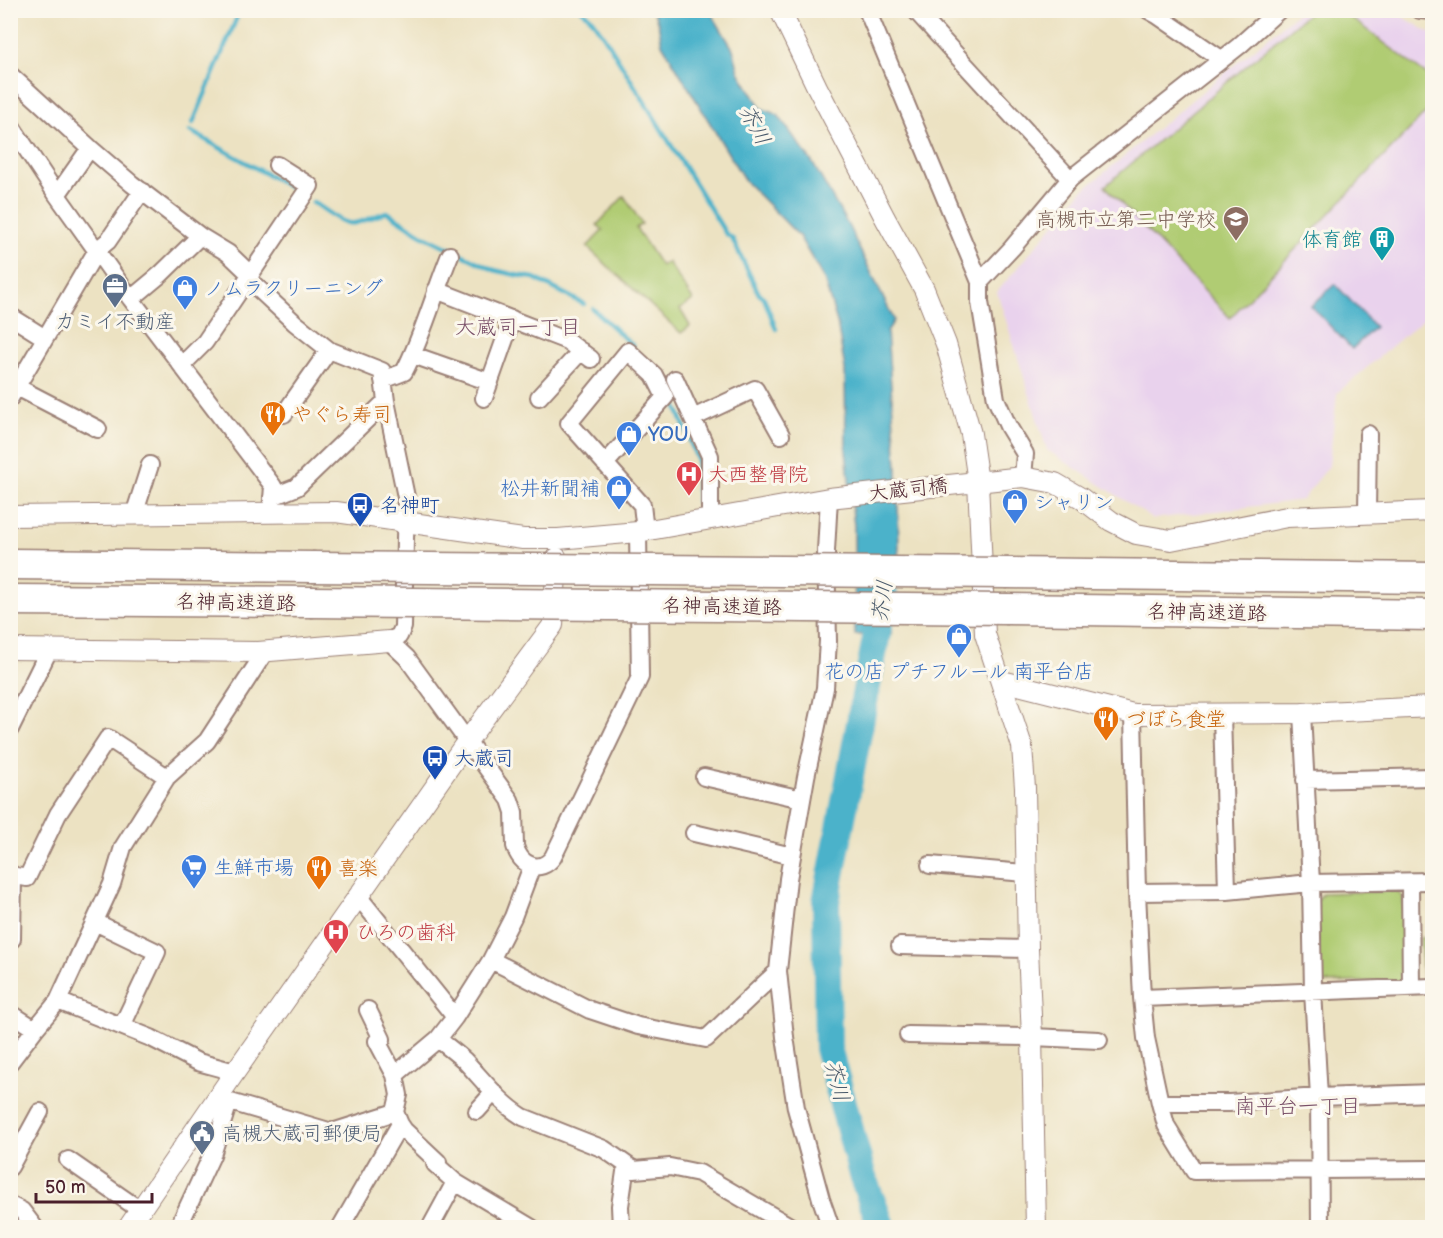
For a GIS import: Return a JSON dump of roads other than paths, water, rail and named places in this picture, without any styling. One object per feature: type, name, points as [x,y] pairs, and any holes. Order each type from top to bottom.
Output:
[{"type":"highway","name":"名神高速道路","points":[[10,564],[1432,579]]},
{"type":"highway","name":"名神高速道路","points":[[10,600],[1432,615]]},
{"type":"street","points":[[780,10],[827,107],[924,289],[946,344],[970,434],[978,482],[985,634],[1023,746],[1036,1227]]},
{"type":"street","points":[[867,10],[980,282],[980,302],[996,399],[1008,426],[1025,454],[1023,477]]},
{"type":"street","points":[[915,10],[1070,179]]},
{"type":"street","points":[[1148,10],[1221,59]]},
{"type":"street","points":[[980,282],[1070,179],[1239,46],[1279,10]]},
{"type":"street","points":[[1420,10],[1432,11]]},
{"type":"street","points":[[10,75],[90,148],[142,191],[200,236],[228,253],[296,323],[329,350],[382,371],[386,402],[406,497],[403,627],[399,636],[389,642],[265,652],[10,649]]},
{"type":"street","points":[[10,124],[131,299],[273,486],[272,505]]},
{"type":"street","points":[[57,195],[90,148]]},
{"type":"street","points":[[182,365],[206,342],[310,186],[277,165]]},
{"type":"street","points":[[98,429],[14,392],[97,250],[108,241],[142,191]]},
{"type":"street","points":[[131,299],[200,236]]},
{"type":"street","points":[[383,380],[404,372],[413,355],[450,255]]},
{"type":"street","points":[[436,290],[567,341],[586,355],[539,396]]},
{"type":"street","points":[[10,316],[45,338]]},
{"type":"street","points":[[484,398],[512,320]]},
{"type":"street","points":[[284,414],[329,350]]},
{"type":"street","points":[[389,642],[407,658],[512,804],[516,851],[532,866],[548,863],[553,857],[640,677],[642,505],[605,464],[569,423],[628,351],[654,375],[665,397],[605,464]]},
{"type":"street","points":[[413,355],[490,382]]},
{"type":"street","points":[[675,379],[710,456],[710,518]]},
{"type":"street","points":[[693,418],[755,389],[781,435]]},
{"type":"street","points":[[272,505],[297,487],[386,402]]},
{"type":"street","points":[[1367,514],[1368,434]]},
{"type":"street","points":[[134,515],[150,465]]},
{"type":"street","name":"大蔵司橋","points":[[10,516],[134,515],[272,505],[522,539],[558,539],[642,531],[833,498],[1023,477],[1056,483],[1112,521],[1136,534],[1171,540],[1287,517],[1432,511]]},
{"type":"street","points":[[831,1227],[796,1108],[778,971],[788,879],[825,688],[828,641],[826,551],[833,498]]},
{"type":"street","points":[[178,1227],[212,1155],[223,1100],[235,1072],[468,740],[553,625],[558,539]]},
{"type":"street","points":[[10,729],[49,650]]},
{"type":"street","points":[[10,1062],[58,1001],[112,884],[123,848],[167,777],[207,741],[265,652]]},
{"type":"street","points":[[1002,681],[1133,714],[1302,713],[1432,707]]},
{"type":"street","points":[[1302,713],[1319,1097],[1320,1227]]},
{"type":"street","points":[[1133,714],[1137,892],[1146,1038],[1166,1125],[1194,1171],[1432,1169]]},
{"type":"street","points":[[1222,714],[1227,891]]},
{"type":"street","points":[[12,939],[12,875],[27,878],[58,814],[108,738],[167,777]]},
{"type":"street","points":[[704,777],[802,799]]},
{"type":"street","points":[[1305,780],[1432,777]]},
{"type":"street","points":[[694,833],[792,856]]},
{"type":"street","points":[[930,865],[1026,873]]},
{"type":"street","points":[[395,1075],[438,1039],[455,1017],[491,960],[513,917],[532,866]]},
{"type":"street","points":[[1137,892],[1227,891],[1311,883],[1432,881]]},
{"type":"street","points":[[1410,882],[1411,988]]},
{"type":"street","points":[[358,897],[455,1017]]},
{"type":"street","points":[[95,922],[157,952],[122,1026]]},
{"type":"street","points":[[900,946],[1028,949]]},
{"type":"street","points":[[491,960],[590,1010],[638,1026],[706,1039],[778,971]]},
{"type":"street","points":[[1142,998],[1432,987]]},
{"type":"street","points":[[58,1001],[151,1038],[198,1062],[235,1072]]},
{"type":"street","points":[[340,1227],[398,1118],[399,1095],[395,1075],[377,1041],[382,1039],[368,1010]]},
{"type":"street","points":[[10,1013],[35,1029]]},
{"type":"street","points":[[908,1035],[1099,1040]]},
{"type":"street","points":[[438,1039],[462,1058],[513,1110],[524,1117],[604,1149],[634,1170],[670,1167],[699,1173],[793,1227]]},
{"type":"street","points":[[477,1111],[495,1092]]},
{"type":"street","points":[[1160,1102],[1229,1103],[1432,1093]]},
{"type":"street","points":[[223,1100],[332,1131],[398,1118]]},
{"type":"street","points":[[128,1227],[223,1100]]},
{"type":"street","points":[[10,1167],[40,1112]]},
{"type":"street","points":[[398,1118],[404,1130],[438,1161],[435,1164],[455,1182],[532,1227]]},
{"type":"street","points":[[68,1160],[140,1210]]},
{"type":"street","points":[[621,1227],[620,1206],[626,1165]]},
{"type":"street","points":[[430,1227],[455,1182]]},
{"type":"street","points":[[10,1205],[22,1211],[35,1227]]},
{"type":"water","points":[[653,11],[710,11],[733,49],[739,72],[761,108],[778,115],[812,162],[848,225],[894,320],[887,332],[897,466],[899,547],[891,634],[855,635],[854,526],[846,451],[845,369],[837,322],[824,279],[799,236],[745,181],[662,44]]},
{"type":"water","points":[[1335,284],[1375,327],[1352,349],[1311,306]]},
{"type":"waterway","points":[[193,123],[240,10]]},
{"type":"waterway","points":[[582,10],[591,18],[605,38],[726,234],[732,238],[759,294],[764,298],[776,329]]},
{"type":"waterway","points":[[190,131],[293,189]]},
{"type":"waterway","points":[[313,202],[339,219],[350,223],[387,212],[424,236],[494,270],[534,278],[584,304]]},
{"type":"waterway","points":[[593,309],[632,345]]},
{"type":"waterway","points":[[672,395],[697,459],[697,502]]},
{"type":"waterway","name":"芥川","points":[[882,1228],[863,1178],[828,1048],[826,902],[884,596]]},
{"type":"place","name":"高槻市立第二中学校","points":[[1236,242]]},
{"type":"place","name":"体育館","points":[[1382,262]]},
{"type":"place","name":"カミイ不動産","points":[[115,309]]},
{"type":"place","name":"ノムラクリーニング","points":[[185,311]]},
{"type":"place","name":"やぐら寿司","points":[[273,437]]},
{"type":"place","name":"YOU","points":[[629,457]]},
{"type":"place","name":"大西整骨院","points":[[689,497]]},
{"type":"place","name":"松井新聞補","points":[[619,511]]},
{"type":"place","name":"シャリン","points":[[1015,525]]},
{"type":"place","name":"名神町","points":[[360,528]]},
{"type":"place","name":"花の店 プチフルール 南平台店","points":[[959,659]]},
{"type":"place","name":"づぼら食堂","points":[[1106,742]]},
{"type":"place","name":"大蔵司","points":[[435,781]]},
{"type":"place","name":"生鮮市場","points":[[194,890]]},
{"type":"place","name":"喜楽","points":[[319,891]]},
{"type":"place","name":"ひろの歯科","points":[[336,955]]},
{"type":"place","name":"高槻大蔵司郵便局","points":[[202,1156]]},
{"type":"district","name":"大蔵司一丁目","points":[[518,327]]},
{"type":"district","name":"南平台一丁目","points":[[1298,1106]]}]
